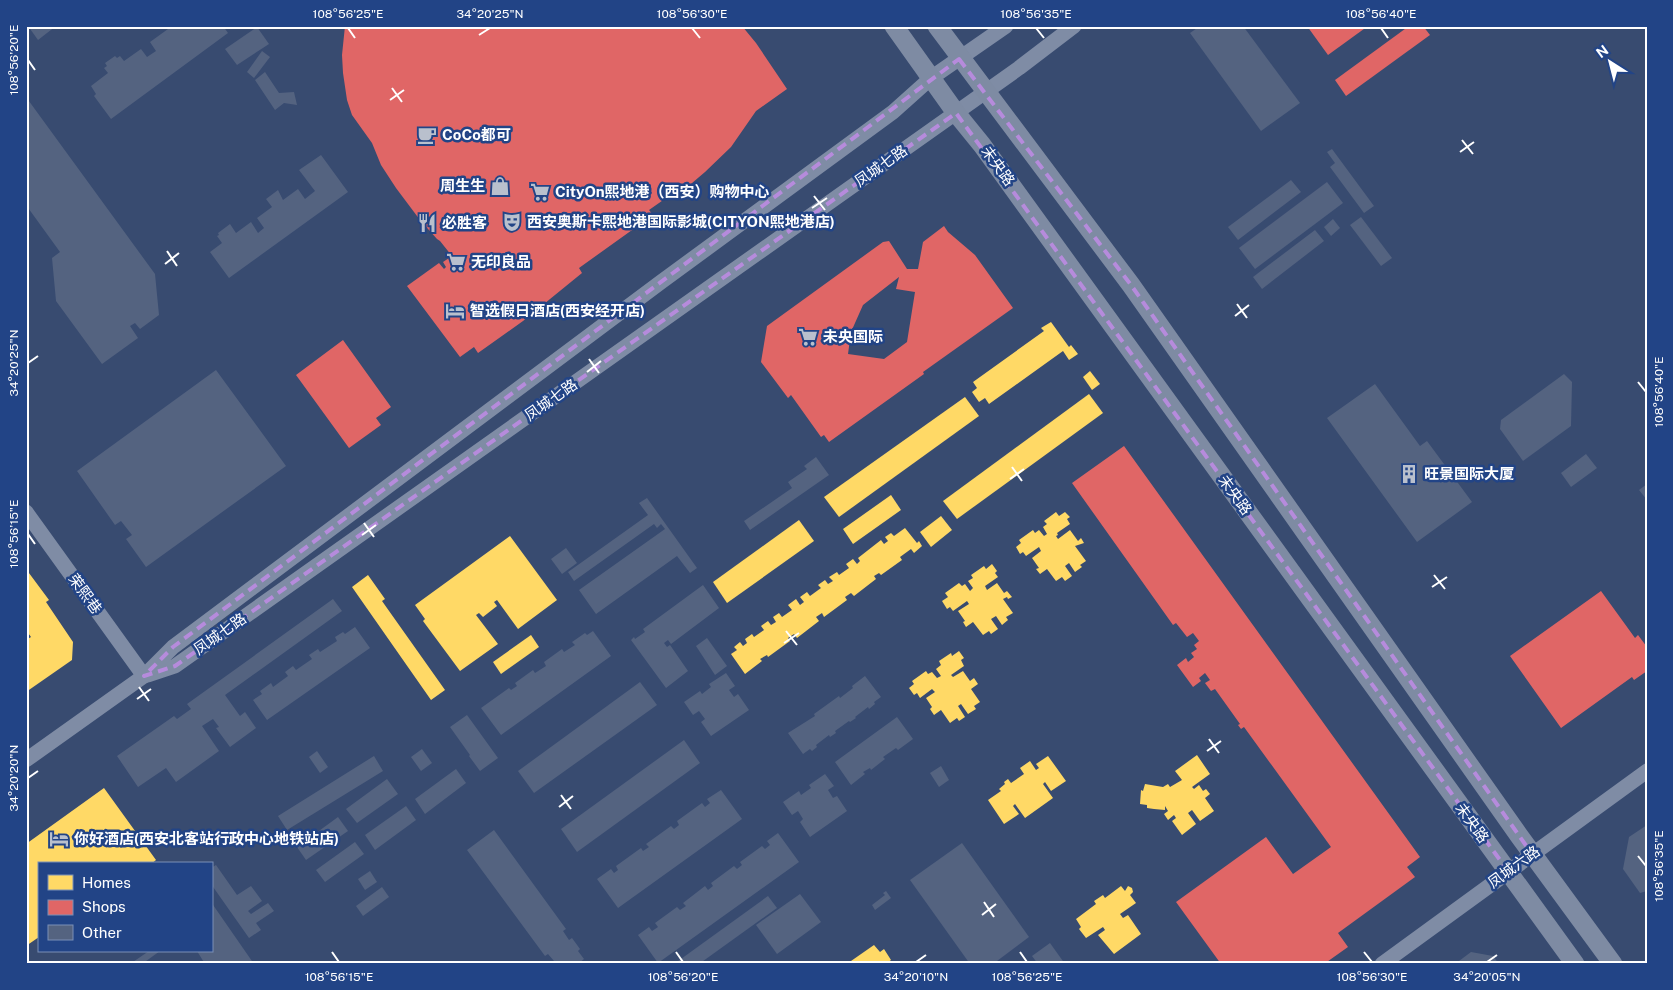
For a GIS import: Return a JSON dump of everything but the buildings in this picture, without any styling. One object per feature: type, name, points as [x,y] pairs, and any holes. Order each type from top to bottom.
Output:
[{"type":"main road","name":"未央路","points":[[894,26],[1575,964]]},
{"type":"main road","name":"未央路","points":[[937,26],[1130,285],[1532,854],[1613,964]]},
{"type":"street","name":"凤城七路","points":[[26,760],[144,676],[173,647],[661,282],[892,112],[931,78],[1006,26]]},
{"type":"street","name":"凤城七路","points":[[144,676],[175,666],[956,113],[1074,26]]},
{"type":"street","name":"荣熙巷","points":[[26,512],[144,676]]},
{"type":"street","name":"凤城六路","points":[[1382,964],[1647,770]]},
{"type":"highlighted area","points":[[959,59],[1131,285],[1532,854],[1508,871],[956,113],[175,666],[144,676],[173,647]]},
{"type":"place","name":"CoCo都可","points":[[427,135]]},
{"type":"place","name":"周生生","points":[[500,186]]},
{"type":"place","name":"CityOn熙地港（西安）购物中心","points":[[540,192]]},
{"type":"place","name":"西安奥斯卡熙地港国际影城(CITYON熙地港店)","points":[[512,222]]},
{"type":"place","name":"必胜客","points":[[427,223]]},
{"type":"place","name":"无印良品","points":[[456,262]]},
{"type":"place","name":"智选假日酒店(西安经开店)","points":[[455,311]]},
{"type":"place","name":"未央国际","points":[[808,337]]},
{"type":"place","name":"旺景国际大厦","points":[[1409,474]]},
{"type":"place","name":"你好酒店(西安北客站行政中心地铁站店)","points":[[59,839]]}]
